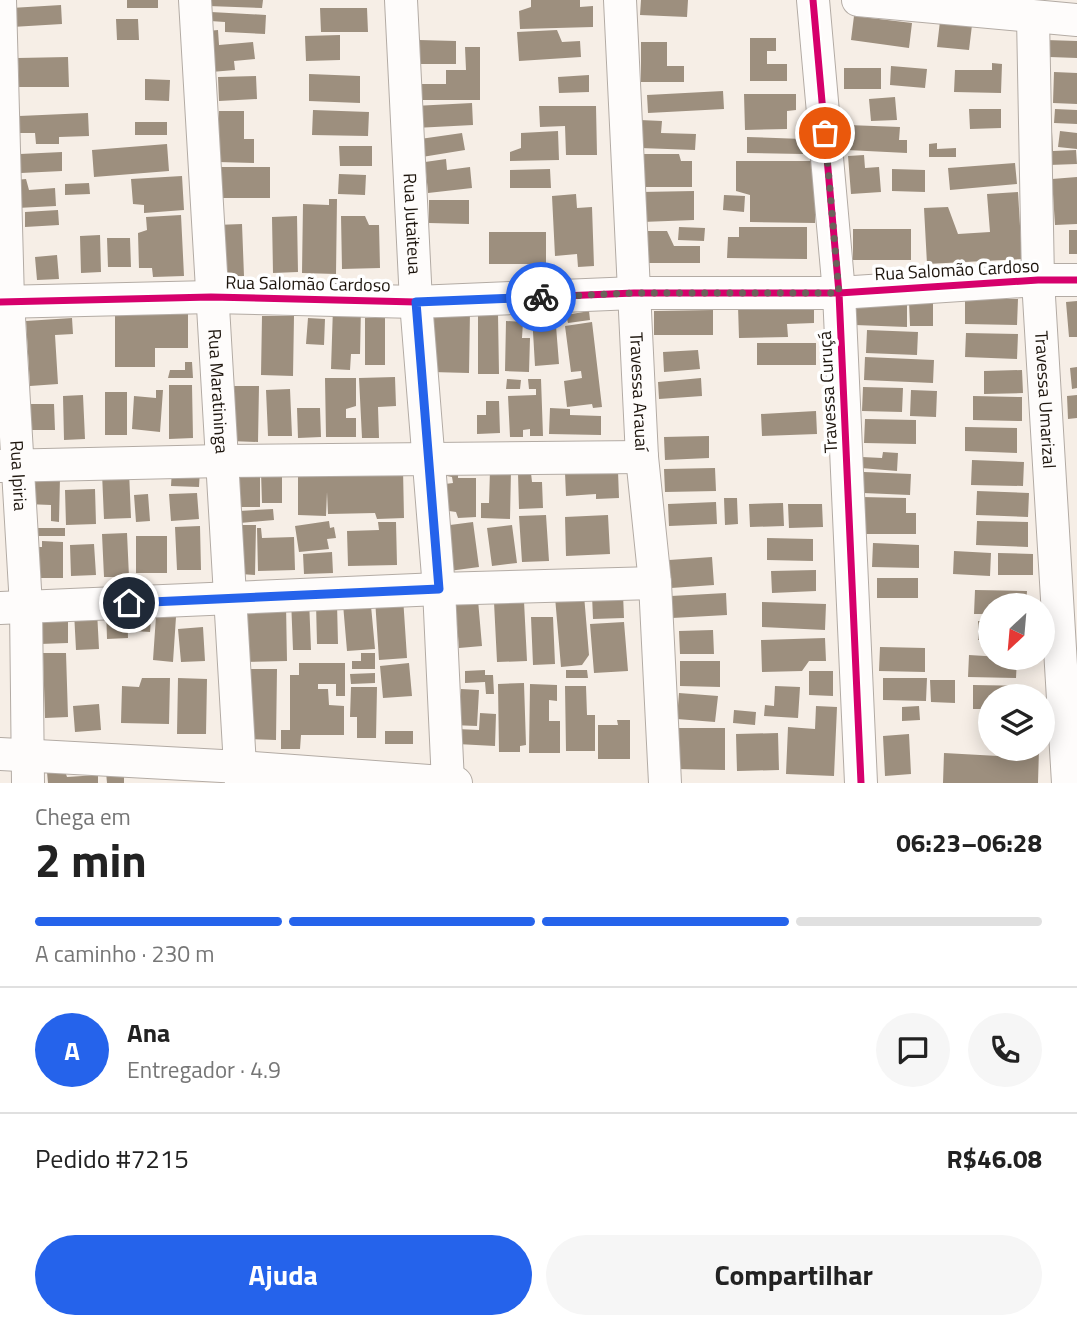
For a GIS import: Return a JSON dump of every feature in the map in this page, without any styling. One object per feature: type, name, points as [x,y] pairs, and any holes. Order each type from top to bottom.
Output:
[{"type":"street","name":"Rua Ipiria","points":[[1,0],[4,301],[18,765]]},
{"type":"street","name":"Rua Maratininga","points":[[195,0],[211,298],[232,600],[240,775]]},
{"type":"street","name":"Rua Jutaiteua","points":[[401,0],[416,302],[439,589],[448,783]]},
{"type":"street","name":"Travessa Arauaí","points":[[620,0],[642,457],[655,583],[665,783]]},
{"type":"street","name":"Travessa Curuçá","points":[[813,0],[839,293],[862,783]]},
{"type":"street","points":[[858,0],[1077,20]]},
{"type":"street","name":"Travessa Umarizal","points":[[1033,16],[1038,280],[1068,783]]},
{"type":"street","name":"Rua Salomão Cardoso","points":[[4,301],[211,298],[416,302],[634,293],[839,293],[1038,280],[1077,280]]},
{"type":"street","points":[[9,466],[642,457]]},
{"type":"street","points":[[13,607],[655,583]]},
{"type":"street","points":[[18,765],[456,783]]},
{"type":"building","points":[[127,0],[158,0],[158,8],[127,8]]},
{"type":"building","points":[[208,0],[263,0],[262,8],[208,6]]},
{"type":"building","points":[[531,0],[580,0],[580,7],[593,6],[593,27],[520,29],[519,11],[531,7]]},
{"type":"building","points":[[641,0],[688,0],[687,17],[640,15]]},
{"type":"building","points":[[61,5],[62,24],[12,27],[11,8]]},
{"type":"building","points":[[320,8],[367,8],[368,32],[321,32]]},
{"type":"building","points":[[211,12],[266,15],[265,34],[225,32],[225,22],[210,21]]},
{"type":"building","points":[[854,16],[912,23],[909,48],[851,40]]},
{"type":"building","points":[[116,19],[138,19],[139,40],[117,40]]},
{"type":"building","points":[[940,21],[972,25],[969,50],[937,47]]},
{"type":"building","points":[[218,30],[219,45],[253,42],[255,59],[234,61],[235,70],[211,72],[207,31]]},
{"type":"building","points":[[557,30],[562,42],[580,41],[581,57],[519,61],[517,32]]},
{"type":"building","points":[[340,35],[340,60],[306,61],[305,36]]},
{"type":"building","points":[[750,38],[776,38],[776,51],[767,51],[767,64],[787,64],[787,81],[750,81]]},
{"type":"building","points":[[419,40],[456,41],[456,64],[419,64]]},
{"type":"building","points":[[1046,40],[1077,41],[1077,58],[1050,57]]},
{"type":"building","points":[[641,42],[667,42],[667,66],[684,66],[684,82],[641,82]]},
{"type":"building","points":[[465,47],[480,47],[480,100],[410,100],[409,84],[446,84],[446,70],[466,70]]},
{"type":"building","points":[[68,57],[69,87],[19,87],[18,58]]},
{"type":"building","points":[[992,63],[1002,64],[1001,93],[954,92],[955,70],[992,70]]},
{"type":"building","points":[[891,66],[927,69],[925,88],[890,85]]},
{"type":"building","points":[[844,68],[881,68],[881,89],[844,89]]},
{"type":"building","points":[[1054,72],[1077,73],[1077,104],[1053,103]]},
{"type":"building","points":[[309,74],[360,76],[360,103],[309,101]]},
{"type":"building","points":[[589,75],[589,92],[559,93],[558,77]]},
{"type":"building","points":[[256,76],[257,99],[219,101],[218,77]]},
{"type":"building","points":[[145,79],[170,80],[169,101],[145,100]]},
{"type":"building","points":[[723,91],[724,109],[648,113],[647,95]]},
{"type":"building","points":[[744,94],[796,94],[796,110],[787,111],[787,129],[745,130]]},
{"type":"building","points":[[895,97],[897,120],[871,121],[869,99]]},
{"type":"building","points":[[472,103],[473,125],[415,128],[414,106]]},
{"type":"building","points":[[539,106],[596,106],[597,155],[566,155],[565,126],[540,127]]},
{"type":"building","points":[[969,109],[1001,109],[1001,128],[970,129]]},
{"type":"building","points":[[1055,109],[1077,110],[1077,124],[1054,123]]},
{"type":"building","points":[[313,110],[369,112],[368,136],[312,135]]},
{"type":"building","points":[[219,111],[244,111],[244,139],[254,139],[254,163],[218,162]]},
{"type":"building","points":[[88,113],[89,136],[59,137],[59,144],[36,144],[35,133],[20,133],[19,116]]},
{"type":"building","points":[[640,120],[662,121],[661,133],[696,134],[695,150],[640,148]]},
{"type":"building","points":[[135,122],[167,122],[167,135],[135,135]]},
{"type":"building","points":[[848,125],[900,127],[899,140],[907,140],[907,153],[847,150]]},
{"type":"building","points":[[1047,130],[1052,132],[1053,151],[1076,150],[1077,164],[1049,165]]},
{"type":"building","points":[[558,131],[559,160],[510,161],[510,152],[521,148],[521,133]]},
{"type":"building","points":[[1060,131],[1077,133],[1077,149],[1058,147]]},
{"type":"building","points":[[462,133],[465,150],[422,157],[420,139]]},
{"type":"building","points":[[747,137],[803,139],[803,154],[747,153]]},
{"type":"building","points":[[937,143],[937,149],[956,148],[956,157],[929,157],[929,144]]},
{"type":"building","points":[[167,144],[169,171],[94,177],[92,150]]},
{"type":"building","points":[[339,146],[372,146],[372,166],[340,166]]},
{"type":"building","points":[[62,152],[62,171],[21,173],[20,154]]},
{"type":"building","points":[[640,154],[679,154],[681,161],[692,161],[692,187],[641,187]]},
{"type":"building","points":[[864,155],[865,168],[879,167],[881,192],[851,194],[848,156]]},
{"type":"building","points":[[446,159],[447,170],[470,167],[472,188],[428,193],[425,162]]},
{"type":"building","points":[[736,161],[815,161],[815,223],[750,222],[750,195],[736,191]]},
{"type":"building","points":[[1015,163],[1017,184],[950,190],[948,168]]},
{"type":"building","points":[[215,167],[270,167],[270,198],[216,198]]},
{"type":"building","points":[[550,169],[551,188],[510,188],[510,170]]},
{"type":"building","points":[[892,169],[925,170],[925,192],[892,191]]},
{"type":"building","points":[[339,174],[366,175],[365,195],[338,194]]},
{"type":"building","points":[[182,176],[184,210],[144,213],[144,205],[133,204],[131,179]]},
{"type":"building","points":[[1077,177],[1077,224],[1055,225],[1052,179]]},
{"type":"building","points":[[26,179],[29,190],[55,188],[56,206],[17,208],[15,180]]},
{"type":"building","points":[[89,183],[90,194],[65,195],[65,184]]},
{"type":"building","points":[[694,191],[694,220],[642,222],[641,192]]},
{"type":"building","points":[[1018,192],[1022,259],[927,264],[924,208],[948,207],[958,234],[990,232],[987,194]]},
{"type":"building","points":[[576,194],[577,208],[592,207],[594,266],[578,267],[577,254],[555,256],[552,196]]},
{"type":"building","points":[[724,195],[745,196],[744,212],[723,210]]},
{"type":"building","points":[[329,199],[337,199],[336,274],[302,273],[303,204],[329,205]]},
{"type":"building","points":[[429,200],[469,200],[469,224],[429,223]]},
{"type":"building","points":[[58,210],[59,225],[25,227],[25,212]]},
{"type":"building","points":[[181,215],[184,276],[153,277],[152,268],[139,268],[138,233],[147,230],[146,217]]},
{"type":"building","points":[[297,216],[298,272],[273,273],[272,217]]},
{"type":"building","points":[[341,216],[365,216],[369,225],[379,225],[380,268],[342,269]]},
{"type":"building","points":[[242,224],[244,276],[218,277],[216,225]]},
{"type":"building","points":[[679,227],[705,228],[704,241],[678,240]]},
{"type":"building","points":[[739,227],[807,227],[807,259],[727,258],[728,237],[739,237]]},
{"type":"building","points":[[853,229],[911,229],[911,260],[853,260]]},
{"type":"building","points":[[1069,230],[1077,230],[1077,254],[1069,254]]},
{"type":"building","points":[[645,231],[667,231],[674,246],[700,246],[700,263],[646,263]]},
{"type":"building","points":[[489,232],[546,232],[546,264],[489,264]]},
{"type":"building","points":[[100,235],[101,272],[81,273],[80,236]]},
{"type":"building","points":[[107,238],[130,238],[131,267],[108,267]]},
{"type":"building","points":[[57,255],[59,279],[37,280],[35,257]]},
{"type":"building","points":[[965,299],[1018,299],[1017,325],[965,324]]},
{"type":"building","points":[[855,301],[907,302],[907,327],[855,325]]},
{"type":"building","points":[[909,301],[933,301],[933,326],[910,326]]},
{"type":"building","points":[[1077,301],[1077,337],[1069,337],[1066,302]]},
{"type":"building","points":[[814,305],[814,323],[787,324],[788,337],[739,338],[738,306]]},
{"type":"building","points":[[333,307],[361,307],[360,354],[351,354],[350,370],[331,369]]},
{"type":"building","points":[[115,310],[188,310],[188,348],[155,348],[155,367],[115,367]]},
{"type":"building","points":[[713,310],[713,335],[654,335],[654,311]]},
{"type":"building","points":[[432,311],[470,311],[469,373],[432,372]]},
{"type":"building","points":[[589,311],[590,320],[568,323],[566,315]]},
{"type":"building","points":[[555,313],[559,364],[535,366],[532,315]]},
{"type":"building","points":[[478,314],[498,314],[499,374],[478,374]]},
{"type":"building","points":[[262,316],[294,316],[293,376],[261,375]]},
{"type":"building","points":[[72,318],[73,334],[55,335],[58,384],[30,386],[26,321]]},
{"type":"building","points":[[308,318],[325,319],[324,345],[306,344]]},
{"type":"building","points":[[365,318],[385,318],[385,365],[365,365]]},
{"type":"building","points":[[506,321],[523,322],[522,338],[530,338],[529,372],[505,371]]},
{"type":"building","points":[[592,322],[602,407],[593,408],[592,404],[567,407],[564,381],[582,378],[581,371],[571,372],[565,326]]},
{"type":"building","points":[[867,330],[918,332],[917,355],[866,353]]},
{"type":"building","points":[[966,333],[1018,334],[1017,359],[965,357]]},
{"type":"building","points":[[757,343],[816,343],[816,365],[757,365]]},
{"type":"building","points":[[698,350],[700,369],[664,372],[663,352]]},
{"type":"building","points":[[865,357],[934,360],[933,383],[864,380]]},
{"type":"building","points":[[185,362],[192,362],[193,378],[168,378],[170,370],[185,370]]},
{"type":"building","points":[[1077,367],[1077,388],[1072,389],[1070,368]]},
{"type":"building","points":[[1022,370],[1023,393],[984,394],[984,371]]},
{"type":"building","points":[[395,377],[396,406],[378,407],[379,438],[362,438],[359,378]]},
{"type":"building","points":[[325,378],[356,378],[356,406],[346,409],[346,418],[356,418],[356,437],[326,437]]},
{"type":"building","points":[[701,378],[702,396],[659,399],[658,382]]},
{"type":"building","points":[[507,379],[521,380],[520,389],[506,389]]},
{"type":"building","points":[[528,379],[541,379],[543,436],[530,436],[530,429],[523,430],[523,437],[510,437],[508,396],[536,395],[536,389],[529,389]]},
{"type":"building","points":[[169,385],[192,385],[193,438],[169,439]]},
{"type":"building","points":[[231,386],[259,386],[258,442],[230,441]]},
{"type":"building","points":[[863,387],[903,388],[902,412],[862,411]]},
{"type":"building","points":[[290,389],[292,436],[268,436],[266,390]]},
{"type":"building","points":[[156,390],[163,390],[160,432],[132,429],[134,396],[156,398]]},
{"type":"building","points":[[911,390],[937,391],[936,417],[910,416]]},
{"type":"building","points":[[105,392],[127,392],[127,435],[105,435]]},
{"type":"building","points":[[83,395],[85,439],[64,440],[63,396]]},
{"type":"building","points":[[1077,395],[1077,418],[1068,419],[1067,396]]},
{"type":"building","points":[[973,396],[1022,397],[1022,421],[973,420]]},
{"type":"building","points":[[486,401],[499,401],[500,433],[477,434],[477,415],[486,415]]},
{"type":"building","points":[[26,404],[54,404],[55,430],[27,430]]},
{"type":"building","points":[[297,408],[320,408],[321,437],[298,438]]},
{"type":"building","points":[[550,408],[570,409],[570,415],[601,416],[601,435],[549,434]]},
{"type":"building","points":[[816,411],[817,434],[762,436],[761,414]]},
{"type":"building","points":[[865,419],[916,420],[916,444],[864,443]]},
{"type":"building","points":[[965,427],[1017,428],[1017,453],[965,451]]},
{"type":"building","points":[[709,436],[709,458],[665,460],[664,437]]},
{"type":"building","points":[[883,452],[898,453],[897,471],[861,468],[862,457],[882,458]]},
{"type":"building","points":[[972,460],[1024,462],[1023,486],[971,485]]},
{"type":"building","points":[[715,468],[716,491],[665,492],[664,469]]},
{"type":"building","points":[[172,469],[200,469],[199,487],[171,486]]},
{"type":"building","points":[[403,469],[404,518],[377,519],[375,513],[328,514],[327,492],[326,516],[298,515],[298,470]]},
{"type":"building","points":[[490,470],[511,470],[510,519],[481,518],[481,503],[489,503]]},
{"type":"building","points":[[129,471],[131,518],[104,519],[102,473]]},
{"type":"building","points":[[447,471],[458,471],[458,478],[476,478],[476,517],[458,518],[456,512],[449,511],[445,484],[453,483],[452,477],[447,476]]},
{"type":"building","points":[[618,471],[619,498],[596,499],[596,494],[566,496],[565,473]]},
{"type":"building","points":[[261,472],[282,472],[282,503],[262,503]]},
{"type":"building","points":[[864,472],[911,474],[910,495],[863,493]]},
{"type":"building","points":[[236,473],[260,473],[260,507],[236,507]]},
{"type":"building","points":[[518,473],[531,473],[532,482],[542,482],[543,508],[519,509]]},
{"type":"building","points":[[26,476],[60,477],[59,522],[51,521],[51,505],[26,504]]},
{"type":"building","points":[[95,489],[96,524],[66,525],[65,490]]},
{"type":"building","points":[[977,491],[1029,493],[1028,517],[976,515]]},
{"type":"building","points":[[197,493],[199,519],[171,521],[169,494]]},
{"type":"building","points":[[148,494],[150,521],[136,522],[134,495]]},
{"type":"building","points":[[861,497],[906,498],[906,513],[916,513],[916,534],[860,534]]},
{"type":"building","points":[[724,498],[737,498],[738,524],[725,525]]},
{"type":"building","points":[[716,502],[717,524],[669,526],[668,504]]},
{"type":"building","points":[[783,503],[784,526],[750,527],[749,504]]},
{"type":"building","points":[[788,504],[822,504],[823,527],[789,528]]},
{"type":"building","points":[[273,509],[274,520],[240,523],[239,511]]},
{"type":"building","points":[[546,515],[549,561],[522,562],[519,516]]},
{"type":"building","points":[[608,515],[610,554],[566,556],[565,517]]},
{"type":"building","points":[[449,517],[450,525],[473,522],[479,567],[449,571]]},
{"type":"building","points":[[329,521],[330,528],[334,527],[336,538],[327,539],[329,549],[299,552],[295,526]]},
{"type":"building","points":[[977,521],[1028,522],[1028,547],[976,545]]},
{"type":"building","points":[[378,522],[396,522],[397,565],[348,566],[347,531],[379,530]]},
{"type":"building","points":[[235,525],[256,525],[255,575],[240,574]]},
{"type":"building","points":[[512,525],[517,563],[492,566],[487,528]]},
{"type":"building","points":[[200,526],[201,570],[177,570],[175,527]]},
{"type":"building","points":[[34,528],[65,528],[65,536],[35,536]]},
{"type":"building","points":[[257,528],[261,528],[262,538],[294,537],[295,570],[258,571]]},
{"type":"building","points":[[127,533],[129,577],[104,577],[102,534]]},
{"type":"building","points":[[136,536],[167,536],[167,573],[136,573]]},
{"type":"building","points":[[767,538],[813,539],[813,561],[767,560]]},
{"type":"building","points":[[42,541],[63,542],[63,578],[32,578],[33,547],[42,547]]},
{"type":"building","points":[[873,543],[919,545],[919,568],[872,567]]},
{"type":"building","points":[[94,544],[96,575],[71,576],[70,545]]},
{"type":"building","points":[[954,551],[991,553],[990,576],[953,574]]},
{"type":"building","points":[[332,552],[333,573],[304,574],[303,554]]},
{"type":"building","points":[[998,553],[1033,554],[1033,575],[998,575]]},
{"type":"building","points":[[712,557],[714,585],[671,588],[669,560]]},
{"type":"building","points":[[816,570],[816,591],[772,593],[771,571]]},
{"type":"building","points":[[877,578],[918,578],[918,598],[877,598]]},
{"type":"building","points":[[975,590],[1027,591],[978,593],[978,614],[974,614]]},
{"type":"building","points":[[726,593],[727,615],[672,618],[671,596]]},
{"type":"building","points":[[623,594],[624,618],[593,619],[592,595]]},
{"type":"building","points":[[370,595],[375,649],[347,651],[343,604]]},
{"type":"building","points":[[584,595],[589,655],[582,665],[561,667],[555,597]]},
{"type":"building","points":[[403,597],[407,658],[379,660],[375,599]]},
{"type":"building","points":[[291,599],[309,599],[311,650],[293,650]]},
{"type":"building","points":[[478,600],[482,646],[459,648],[455,602]]},
{"type":"building","points":[[524,601],[527,661],[497,662],[494,602]]},
{"type":"building","points":[[762,602],[826,604],[825,630],[762,627]]},
{"type":"building","points":[[316,603],[337,603],[338,644],[317,644]]},
{"type":"building","points":[[286,604],[287,661],[239,662],[237,605]]},
{"type":"building","points":[[106,606],[127,606],[128,638],[107,639]]},
{"type":"building","points":[[136,608],[152,609],[150,632],[135,631]]},
{"type":"building","points":[[97,611],[99,649],[76,650],[74,612]]},
{"type":"building","points":[[68,612],[68,643],[40,644],[39,613]]},
{"type":"building","points":[[156,616],[176,617],[173,662],[153,660]]},
{"type":"building","points":[[531,617],[553,617],[555,664],[533,665]]},
{"type":"building","points":[[624,622],[628,671],[594,673],[590,624]]},
{"type":"building","points":[[203,627],[205,661],[181,662],[178,629]]},
{"type":"building","points":[[713,630],[714,654],[680,654],[679,631]]},
{"type":"building","points":[[825,638],[826,661],[809,661],[802,671],[762,672],[761,640]]},
{"type":"building","points":[[880,647],[925,648],[925,672],[879,671]]},
{"type":"building","points":[[43,653],[66,653],[68,717],[45,718]]},
{"type":"building","points":[[361,653],[375,653],[375,669],[352,669],[352,661],[361,661]]},
{"type":"building","points":[[969,655],[978,656],[978,670],[1016,670],[1016,678],[968,677]]},
{"type":"building","points":[[680,661],[720,661],[720,687],[680,686]]},
{"type":"building","points":[[299,663],[345,663],[345,696],[336,696],[336,684],[318,684],[318,689],[328,689],[329,705],[344,706],[344,735],[301,735],[300,749],[281,749],[281,730],[290,730],[290,675],[299,675]]},
{"type":"building","points":[[409,663],[412,696],[383,698],[380,666]]},
{"type":"building","points":[[249,669],[277,669],[276,740],[248,739]]},
{"type":"building","points":[[485,670],[485,675],[493,675],[494,694],[486,694],[485,682],[465,683],[465,671]]},
{"type":"building","points":[[566,670],[587,670],[588,678],[566,678]]},
{"type":"building","points":[[809,671],[833,671],[833,696],[809,695]]},
{"type":"building","points":[[375,673],[375,683],[351,684],[350,674]]},
{"type":"building","points":[[142,678],[170,678],[169,724],[121,723],[122,686],[139,687]]},
{"type":"building","points":[[178,678],[207,679],[206,734],[177,734]]},
{"type":"building","points":[[883,678],[927,678],[926,701],[883,700]]},
{"type":"building","points":[[930,680],[955,680],[955,703],[931,702]]},
{"type":"building","points":[[524,683],[526,745],[520,746],[520,752],[499,752],[498,684]]},
{"type":"building","points":[[530,684],[557,685],[557,701],[549,700],[549,721],[560,721],[560,753],[529,753]]},
{"type":"building","points":[[973,685],[978,685],[978,709],[973,709]]},
{"type":"building","points":[[565,686],[586,686],[587,715],[595,715],[595,751],[566,751]]},
{"type":"building","points":[[775,686],[800,687],[798,718],[764,716],[765,705],[774,706]]},
{"type":"building","points":[[351,687],[377,687],[376,738],[357,738],[357,717],[350,717]]},
{"type":"building","points":[[461,689],[479,690],[477,726],[452,725],[460,709]]},
{"type":"building","points":[[679,693],[718,696],[715,722],[677,719]]},
{"type":"building","points":[[99,704],[101,730],[75,732],[73,706]]},
{"type":"building","points":[[816,706],[837,707],[834,776],[786,774],[788,727],[815,729]]},
{"type":"building","points":[[919,706],[920,720],[902,721],[902,707]]},
{"type":"building","points":[[734,710],[756,712],[755,725],[733,723]]},
{"type":"building","points":[[480,713],[496,714],[495,746],[457,744],[457,729],[479,730]]},
{"type":"building","points":[[617,720],[630,720],[630,759],[598,759],[598,725],[618,725]]},
{"type":"building","points":[[675,728],[725,728],[725,770],[675,769]]},
{"type":"building","points":[[385,731],[413,731],[413,744],[385,744]]},
{"type":"building","points":[[778,733],[779,770],[737,771],[736,734]]},
{"type":"building","points":[[909,734],[911,774],[885,776],[883,736]]},
{"type":"building","points":[[944,753],[978,755],[978,761],[1039,761],[1038,783],[943,783]]},
{"type":"building","points":[[65,771],[67,777],[98,775],[98,783],[48,783],[47,772]]},
{"type":"building","points":[[106,772],[124,772],[124,783],[107,783]]},
{"type":"cycle path","points":[[813,0],[839,293],[861,783]]},
{"type":"cycle path","points":[[0,302],[211,297],[416,302],[634,293],[839,293],[1038,280],[1077,280]]},
{"type":"way so far","points":[[541,297],[634,293],[839,293],[825,133]]},
{"type":"route","points":[[129,603],[439,589],[416,302],[541,297]]}]
